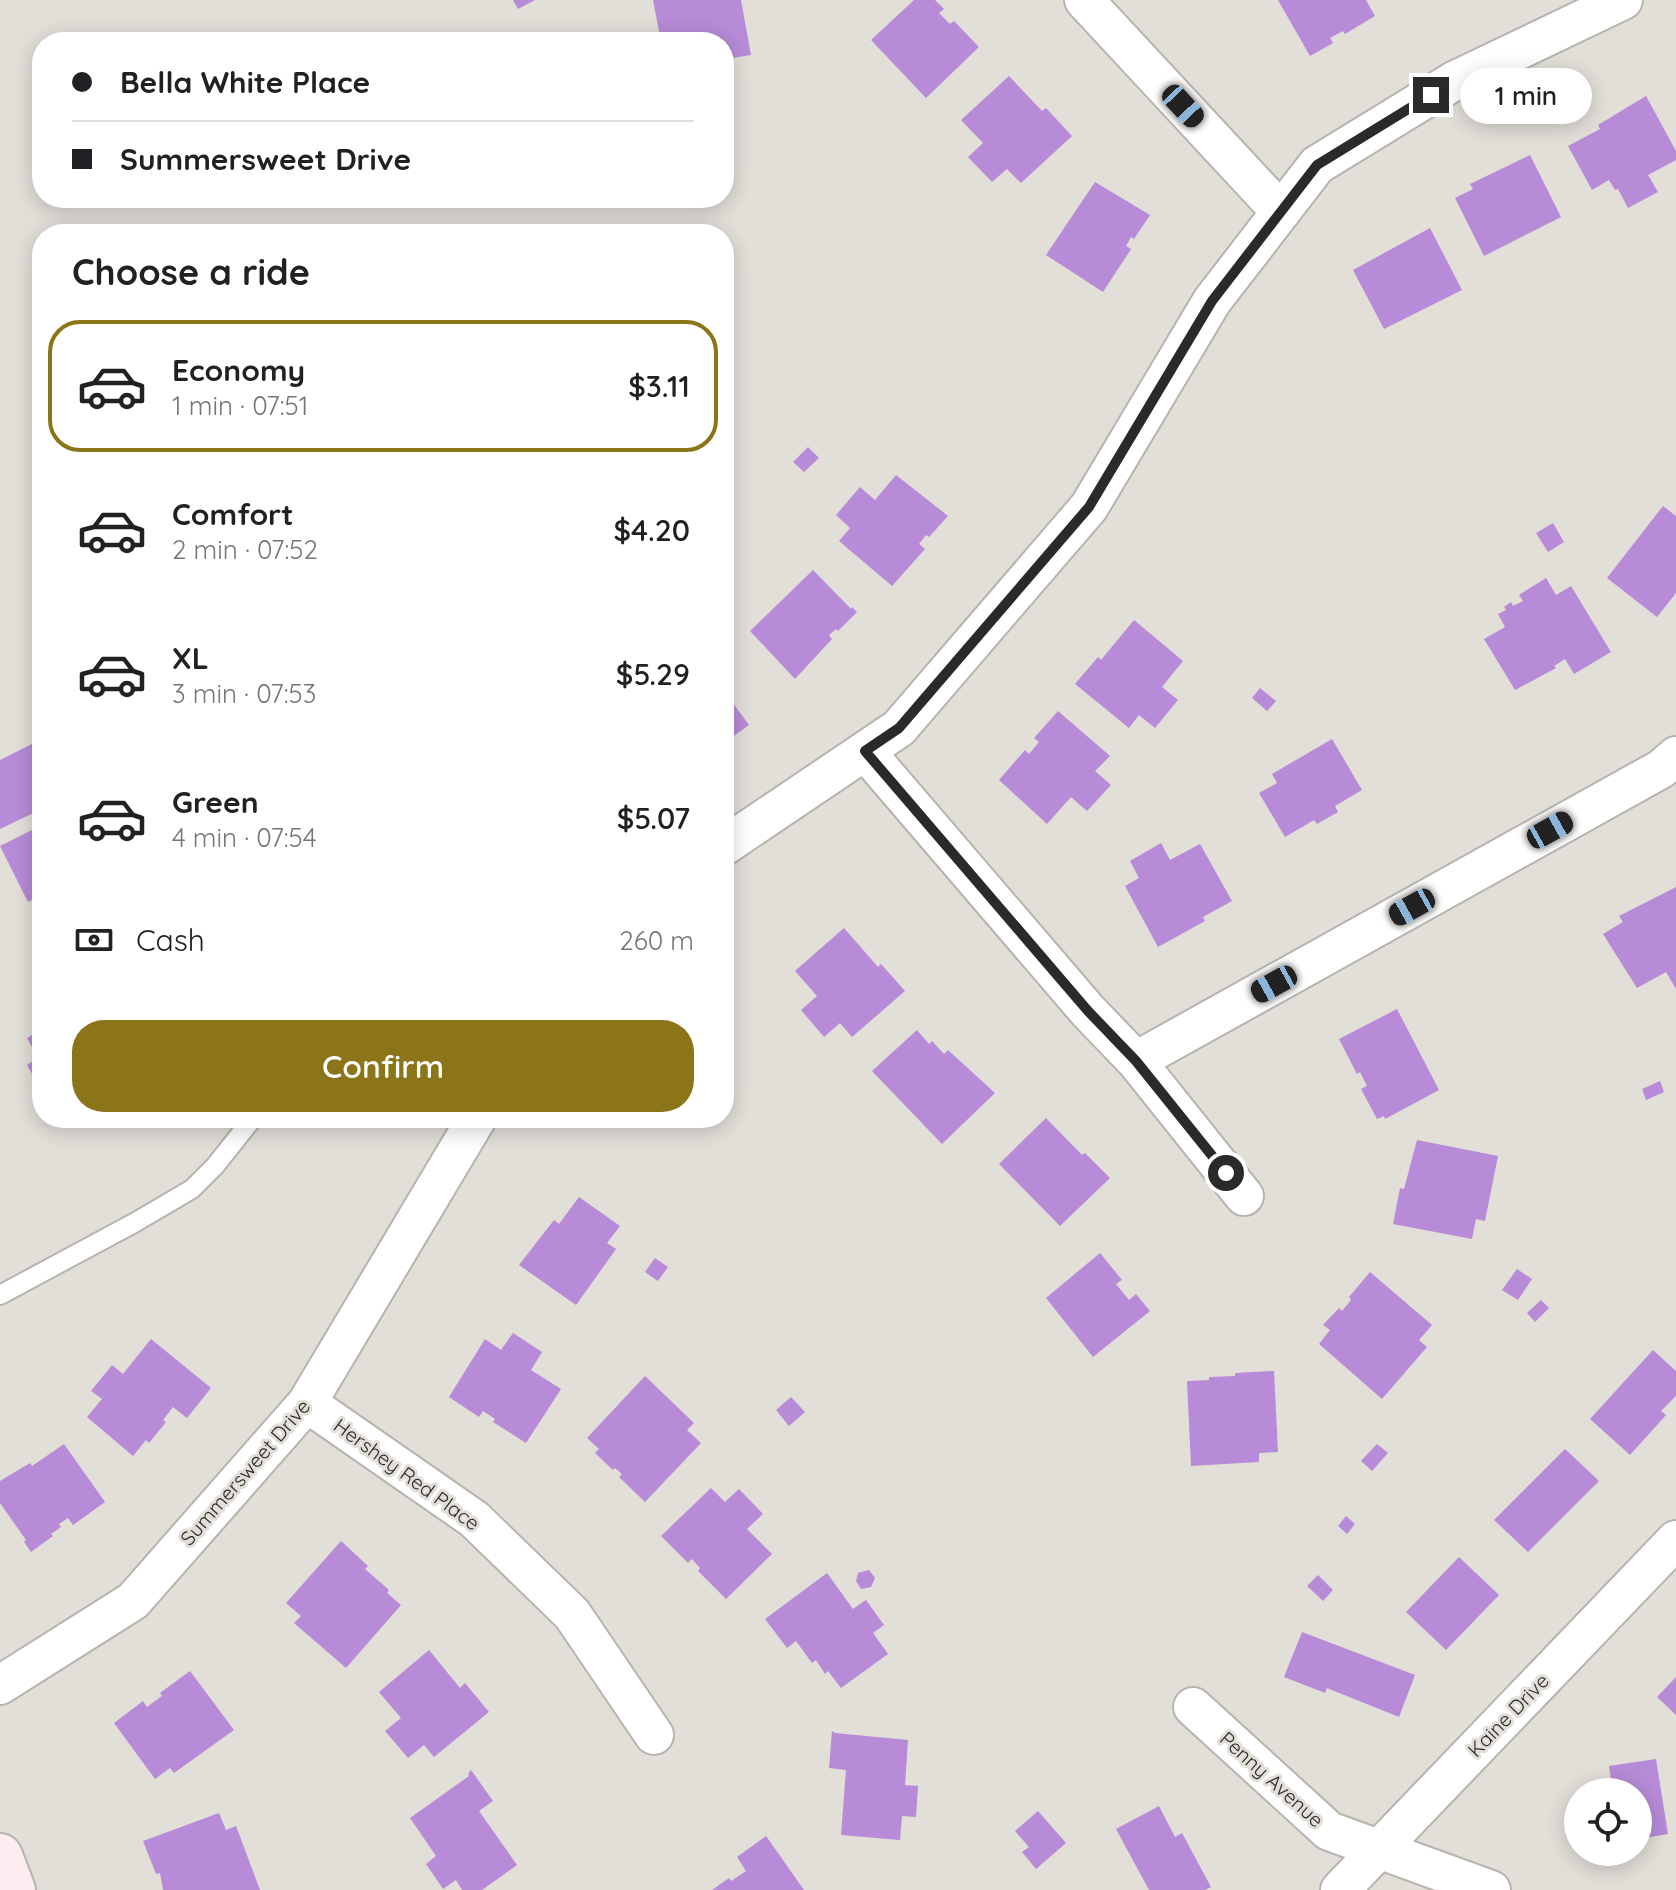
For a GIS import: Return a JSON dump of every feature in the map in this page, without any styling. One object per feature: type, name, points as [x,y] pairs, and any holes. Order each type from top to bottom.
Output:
[{"type":"main road","points":[[0,1856],[13,1890]]},
{"type":"street","points":[[1084,0],[1281,212]]},
{"type":"street","points":[[734,839],[899,728],[1089,507],[1212,301],[1317,165],[1454,81],[1623,0]]},
{"type":"street","points":[[865,751],[1088,1011],[1136,1061],[1244,1196]]},
{"type":"street","points":[[1136,1061],[1647,776],[1676,756]]},
{"type":"street","name":"Summersweet Drive","points":[[0,1685],[133,1601],[307,1403],[471,1128]]},
{"type":"street","name":"Hershey Red Place","points":[[307,1403],[474,1519],[572,1614],[654,1735]]},
{"type":"street","name":"Kaine Drive","points":[[1340,1890],[1676,1540]]},
{"type":"street","name":"Penny Avenue","points":[[1193,1707],[1329,1831],[1491,1890]]},
{"type":"lane","points":[[0,1295],[192,1189],[245,1128]]},
{"type":"building","points":[[513,0],[535,0],[518,9]]},
{"type":"building","points":[[653,0],[741,0],[751,55],[734,58],[734,32],[659,32]]},
{"type":"building","points":[[914,0],[935,0],[944,9],[939,13],[950,24],[954,21],[979,47],[926,98],[871,40]]},
{"type":"building","points":[[1278,0],[1366,0],[1375,16],[1345,34],[1343,31],[1330,38],[1333,43],[1310,56]]},
{"type":"building","points":[[1009,76],[1042,111],[1046,108],[1072,136],[1021,183],[1007,169],[992,182],[968,157],[983,143],[961,120]]},
{"type":"building","points":[[1646,96],[1676,151],[1676,160],[1648,175],[1658,192],[1628,208],[1609,180],[1592,190],[1568,146],[1600,129],[1598,125]]},
{"type":"building","points":[[1530,155],[1561,217],[1484,256],[1455,198],[1473,189],[1470,184]]},
{"type":"building","points":[[1095,182],[1150,215],[1134,239],[1131,237],[1126,246],[1131,249],[1103,292],[1046,255]]},
{"type":"building","points":[[1430,228],[1462,290],[1384,329],[1353,270]]},
{"type":"building","points":[[808,447],[819,458],[804,472],[793,462]]},
{"type":"building","points":[[896,475],[948,516],[929,537],[926,535],[919,544],[925,549],[892,586],[839,541],[850,528],[836,515],[860,487],[875,500]]},
{"type":"building","points":[[1663,506],[1676,516],[1676,593],[1657,617],[1607,578]]},
{"type":"building","points":[[1553,523],[1564,542],[1548,552],[1536,533]]},
{"type":"building","points":[[813,570],[857,612],[838,631],[836,629],[829,635],[832,639],[795,679],[750,631]]},
{"type":"building","points":[[1546,578],[1556,595],[1571,586],[1611,652],[1574,674],[1565,659],[1554,666],[1556,668],[1515,690],[1484,639],[1505,627],[1498,614],[1506,610],[1504,607],[1511,602],[1513,606],[1523,601],[1519,595]]},
{"type":"building","points":[[1134,620],[1183,661],[1162,687],[1178,700],[1155,728],[1139,715],[1129,728],[1075,684],[1098,657],[1101,660]]},
{"type":"building","points":[[1260,688],[1276,701],[1267,711],[1252,698]]},
{"type":"building","points":[[734,705],[749,725],[734,736]]},
{"type":"building","points":[[1058,711],[1110,756],[1095,771],[1111,785],[1087,811],[1071,797],[1047,824],[999,780],[1025,750],[1029,754],[1039,742],[1034,738]]},
{"type":"building","points":[[1332,739],[1362,790],[1335,806],[1338,812],[1317,824],[1314,820],[1285,837],[1259,793],[1277,783],[1272,774]]},
{"type":"building","points":[[32,744],[32,814],[0,829],[0,760]]},
{"type":"building","points":[[32,830],[32,900],[28,902],[0,846]]},
{"type":"building","points":[[1161,843],[1170,860],[1200,844],[1232,901],[1203,917],[1205,921],[1158,947],[1125,886],[1139,878],[1130,861]]},
{"type":"building","points":[[1676,887],[1676,989],[1666,972],[1637,988],[1603,934],[1623,922],[1619,916]]},
{"type":"building","points":[[844,928],[878,967],[881,964],[905,991],[852,1037],[840,1023],[824,1037],[801,1010],[817,996],[795,971]]},
{"type":"building","points":[[1397,1009],[1439,1090],[1385,1119],[1384,1116],[1377,1119],[1361,1089],[1367,1086],[1360,1072],[1357,1074],[1339,1039]]},
{"type":"building","points":[[917,1030],[929,1044],[932,1041],[944,1054],[948,1050],[995,1093],[942,1144],[872,1071]]},
{"type":"building","points":[[1660,1081],[1664,1092],[1646,1100],[1642,1089]]},
{"type":"building","points":[[1046,1118],[1110,1178],[1060,1226],[999,1164]]},
{"type":"building","points":[[1417,1140],[1498,1156],[1485,1221],[1476,1219],[1472,1239],[1393,1224],[1400,1188],[1404,1189]]},
{"type":"building","points":[[579,1197],[620,1226],[607,1243],[616,1249],[576,1305],[519,1265],[554,1220],[559,1224]]},
{"type":"building","points":[[1100,1253],[1122,1280],[1116,1284],[1129,1300],[1136,1294],[1150,1311],[1093,1357],[1046,1298]]},
{"type":"building","points":[[655,1258],[668,1267],[658,1281],[645,1272]]},
{"type":"building","points":[[1517,1269],[1532,1279],[1518,1300],[1502,1290]]},
{"type":"building","points":[[1370,1272],[1432,1325],[1419,1340],[1427,1347],[1382,1399],[1319,1344],[1330,1330],[1323,1325],[1339,1308],[1342,1311],[1351,1300],[1349,1297]]},
{"type":"building","points":[[1541,1300],[1549,1308],[1535,1322],[1527,1313]]},
{"type":"building","points":[[513,1333],[542,1352],[531,1370],[561,1389],[526,1443],[493,1422],[495,1419],[483,1411],[479,1417],[449,1397],[485,1339],[501,1350]]},
{"type":"building","points":[[151,1339],[211,1388],[187,1418],[173,1407],[163,1420],[166,1422],[149,1443],[146,1440],[133,1456],[87,1417],[102,1399],[91,1391],[112,1365],[123,1374]]},
{"type":"building","points":[[1653,1350],[1676,1371],[1676,1396],[1661,1411],[1666,1415],[1630,1455],[1590,1419]]},
{"type":"building","points":[[1274,1371],[1278,1452],[1259,1453],[1259,1462],[1191,1466],[1187,1381],[1235,1376],[1235,1373]]},
{"type":"building","points":[[645,1376],[694,1423],[687,1430],[701,1443],[645,1502],[619,1477],[622,1474],[595,1453],[599,1449],[587,1438]]},
{"type":"building","points":[[791,1397],[805,1412],[789,1426],[776,1410]]},
{"type":"building","points":[[64,1444],[105,1502],[73,1525],[68,1518],[59,1524],[61,1527],[51,1534],[53,1536],[31,1552],[0,1503],[0,1481],[30,1463],[32,1466]]},
{"type":"building","points":[[1377,1444],[1388,1453],[1372,1471],[1361,1461]]},
{"type":"building","points":[[1565,1449],[1599,1481],[1528,1552],[1494,1520]]},
{"type":"building","points":[[711,1488],[725,1502],[739,1489],[763,1514],[747,1529],[772,1554],[726,1599],[698,1571],[700,1568],[692,1559],[688,1563],[661,1536]]},
{"type":"building","points":[[1346,1516],[1355,1524],[1347,1534],[1338,1526]]},
{"type":"building","points":[[341,1541],[368,1566],[365,1569],[401,1605],[346,1668],[294,1623],[301,1616],[286,1603]]},
{"type":"building","points":[[1459,1557],[1499,1595],[1446,1650],[1406,1612]]},
{"type":"building","points":[[869,1570],[875,1578],[871,1587],[861,1589],[856,1581],[858,1573]]},
{"type":"building","points":[[827,1573],[853,1609],[866,1600],[884,1625],[873,1633],[888,1654],[841,1688],[828,1671],[825,1674],[816,1660],[812,1663],[796,1641],[787,1648],[765,1619]]},
{"type":"building","points":[[1318,1575],[1333,1590],[1323,1601],[1307,1586]]},
{"type":"building","points":[[1302,1632],[1415,1675],[1399,1717],[1327,1688],[1325,1693],[1284,1677]]},
{"type":"building","points":[[429,1650],[460,1688],[465,1683],[489,1712],[434,1757],[424,1745],[408,1758],[385,1731],[401,1718],[379,1692]]},
{"type":"building","points":[[190,1671],[234,1730],[174,1773],[170,1768],[155,1779],[114,1723],[143,1701],[147,1707]]},
{"type":"building","points":[[1676,1677],[1676,1715],[1657,1697]]},
{"type":"building","points":[[832,1731],[908,1740],[905,1785],[918,1786],[916,1817],[902,1816],[900,1840],[841,1835],[846,1770],[829,1768]]},
{"type":"building","points":[[1656,1759],[1668,1834],[1652,1837],[1652,1778],[1611,1778],[1609,1766]]},
{"type":"building","points":[[471,1770],[493,1801],[479,1811],[517,1865],[482,1890],[462,1890],[456,1880],[443,1889],[426,1864],[436,1856],[410,1818],[469,1776]]},
{"type":"building","points":[[1159,1806],[1175,1837],[1182,1833],[1211,1887],[1205,1890],[1149,1890],[1116,1829]]},
{"type":"building","points":[[1038,1811],[1066,1843],[1036,1869],[1022,1852],[1029,1847],[1015,1831]]},
{"type":"building","points":[[219,1813],[226,1830],[236,1826],[260,1890],[163,1890],[160,1873],[156,1874],[143,1841]]},
{"type":"building","points":[[766,1836],[804,1890],[712,1890],[746,1871],[737,1857]]},
{"type":"route","points":[[1226,1173],[1136,1061],[1088,1011],[865,751],[899,728],[1089,507],[1212,301],[1317,165],[1431,95]]}]
